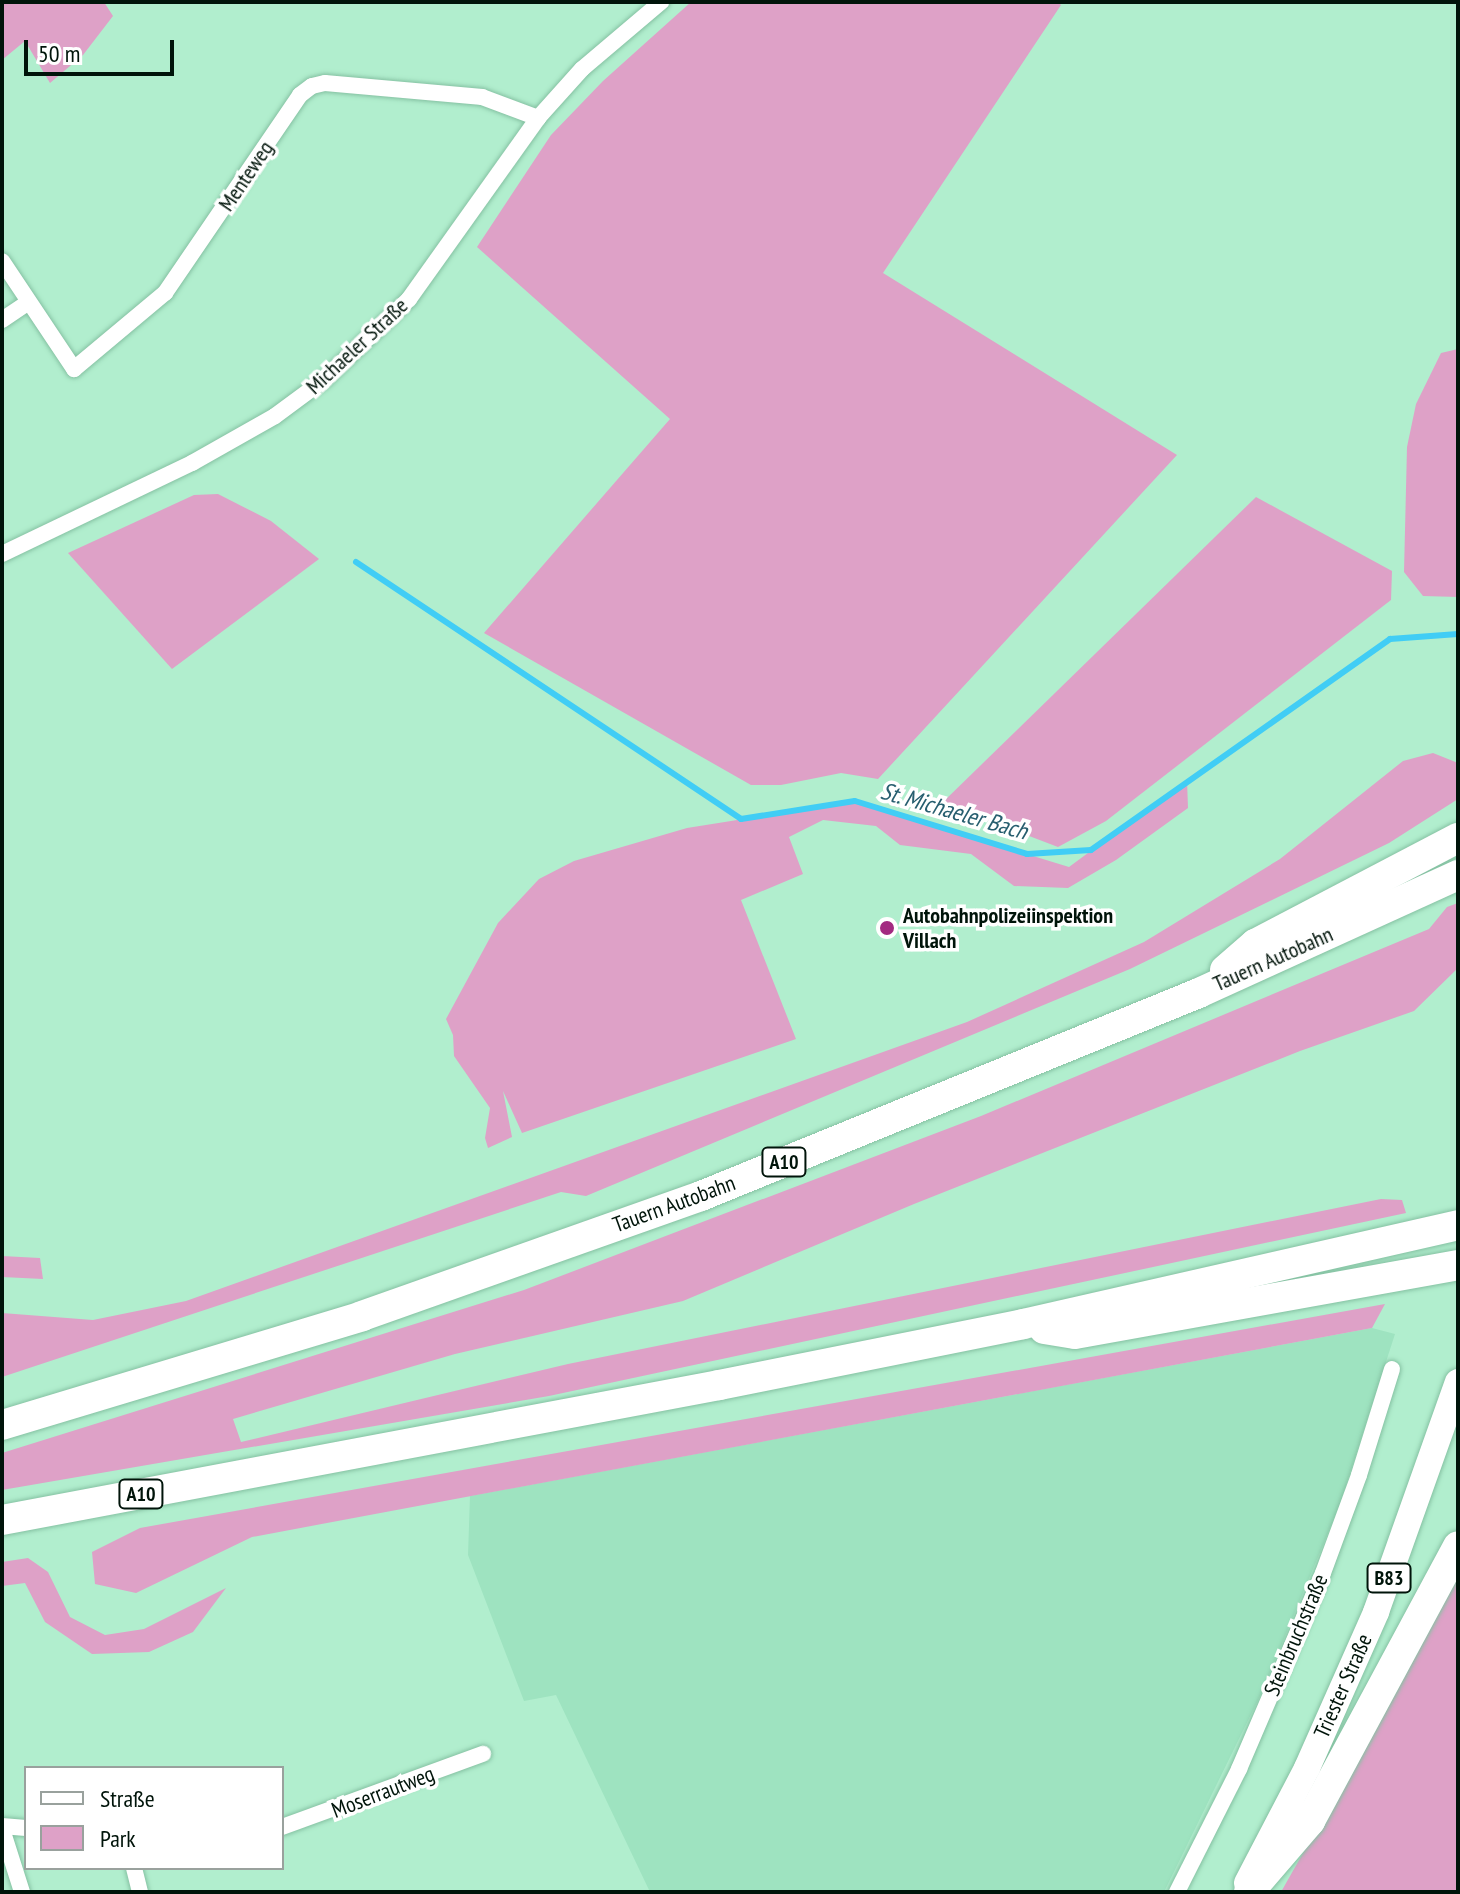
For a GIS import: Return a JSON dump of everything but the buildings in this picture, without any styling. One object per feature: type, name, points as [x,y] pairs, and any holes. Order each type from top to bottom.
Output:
[{"type":"highway","points":[[1199,993],[1255,944],[1458,838]]},
{"type":"highway","name":"Tauern Autobahn","points":[[2,1425],[362,1316],[701,1196],[1199,993],[1458,875]]},
{"type":"highway","name":"A10","points":[[2,1520],[704,1388],[1023,1324],[1458,1225]]},
{"type":"highway","points":[[1023,1324],[1075,1334],[1458,1265]]},
{"type":"highway","points":[[1249,1892],[1310,1821],[1458,1546]]},
{"type":"main road","name":"Triester Straße","points":[[1243,1892],[1307,1768],[1376,1612],[1458,1382]]},
{"type":"street","name":"Michaeler Straße","points":[[2,554],[192,463],[275,416],[325,379],[409,299],[538,118],[582,69],[661,2]]},
{"type":"street","name":"Menteweg","points":[[2,261],[74,369],[165,293],[300,95],[312,86],[325,83],[482,97],[538,118]]},
{"type":"street","points":[[2,320],[29,302]]},
{"type":"street","name":"Steinbruchstraße","points":[[1177,1892],[1239,1769],[1323,1573],[1359,1475],[1392,1369]]},
{"type":"street","name":"Moserrautweg","points":[[284,1826],[483,1754]]},
{"type":"street","points":[[22,1892],[2,1828],[24,1828]]},
{"type":"street","points":[[134,1870],[140,1892]]},
{"type":"shaded area","points":[[1372,1328],[1395,1334],[1340,1504],[1260,1696],[1164,1892],[650,1892],[556,1695],[524,1701],[468,1555],[470,1496]]},
{"type":"green space","points":[[2,2],[104,2],[113,16],[83,55],[50,83],[25,41],[2,60]]},
{"type":"green space","points":[[691,2],[1058,2],[1061,5],[883,273],[1177,455],[878,779],[841,773],[781,785],[751,785],[484,633],[670,419],[477,247],[551,135],[603,81]]},
{"type":"green space","points":[[1458,349],[1458,597],[1423,596],[1404,572],[1407,447],[1416,404],[1441,353]]},
{"type":"green space","points":[[218,494],[271,521],[319,559],[172,669],[68,553],[194,495]]},
{"type":"green space","points":[[1256,497],[1392,571],[1391,600],[1106,821],[1058,847],[942,803]]},
{"type":"green space","points":[[1433,753],[1458,763],[1458,799],[1389,843],[1130,969],[586,1196],[561,1192],[2,1377],[2,1313],[93,1320],[186,1301],[967,1022],[1144,942],[1280,859],[1403,761]]},
{"type":"green space","points":[[1187,780],[1188,808],[1116,860],[1068,888],[1014,886],[971,854],[900,845],[876,826],[823,820],[789,837],[803,874],[741,900],[796,1039],[522,1133],[503,1091],[512,1137],[488,1148],[485,1138],[490,1108],[454,1056],[453,1035],[446,1019],[498,923],[539,879],[574,861],[687,828],[855,801],[1069,867]]},
{"type":"green space","points":[[1458,903],[1458,968],[1414,1011],[1300,1051],[914,1204],[683,1301],[455,1354],[233,1419],[241,1442],[568,1364],[1381,1199],[1402,1200],[1406,1213],[549,1396],[2,1490],[2,1453],[524,1290],[981,1116],[1429,929],[1447,907]]},
{"type":"green space","points":[[2,1256],[40,1258],[43,1279],[2,1277]]},
{"type":"green space","points":[[1385,1304],[1372,1328],[252,1537],[136,1593],[95,1584],[92,1552],[140,1528]]},
{"type":"green space","points":[[28,1558],[48,1572],[70,1617],[105,1635],[144,1629],[226,1588],[193,1632],[149,1652],[92,1654],[45,1622],[25,1583],[2,1586],[2,1562]]},
{"type":"green space","points":[[1458,1571],[1458,1892],[1281,1892],[1350,1770]]},
{"type":"waterway","name":"St. Michaeler Bach","points":[[356,562],[741,819],[855,801],[1027,854],[1091,850],[1390,639],[1458,634]]},
{"type":"place","name":"Autobahnpolizeiinspektion Villach","points":[[887,928]]}]
